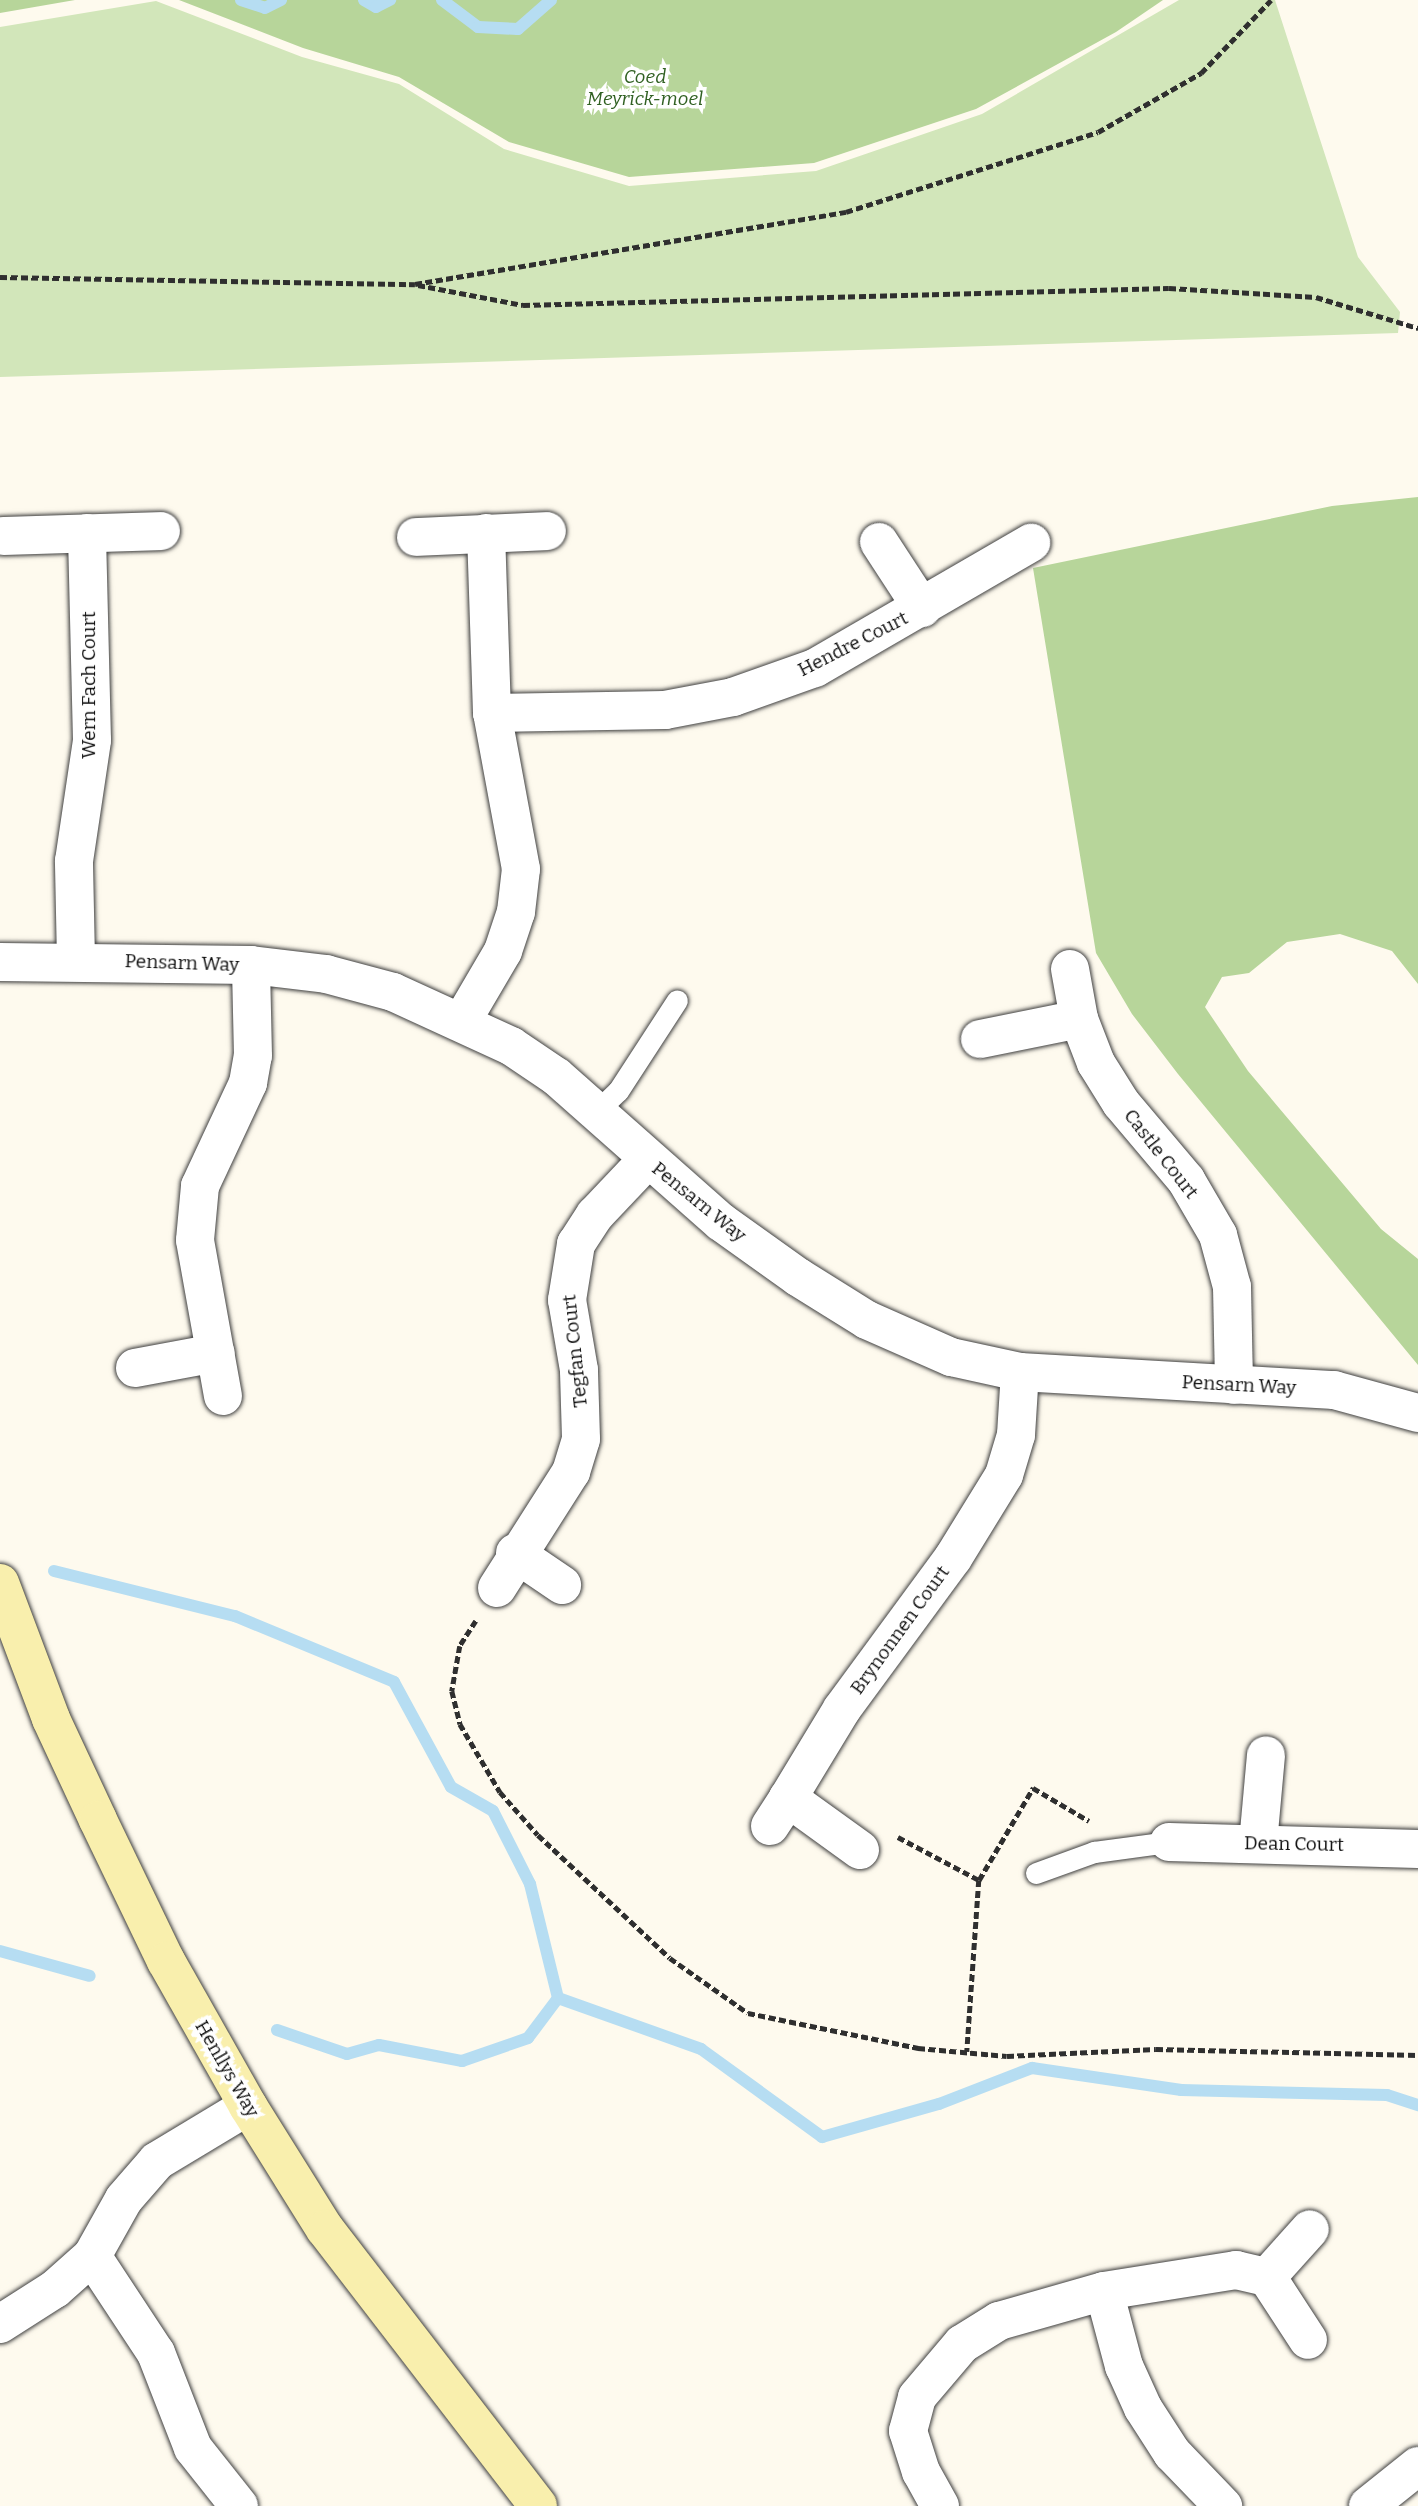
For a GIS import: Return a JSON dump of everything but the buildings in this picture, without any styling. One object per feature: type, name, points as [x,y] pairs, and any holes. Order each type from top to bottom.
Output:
[{"type":"street","points":[[3,536],[161,531]]},
{"type":"street","points":[[416,537],[547,531]]},
{"type":"street","name":"Wern Fach Court","points":[[76,960],[74,861],[92,740],[87,533]]},
{"type":"street","points":[[462,1021],[503,951],[516,912],[521,869],[492,713],[486,533]]},
{"type":"street","points":[[879,542],[922,608]]},
{"type":"street","name":"Hendre Court","points":[[492,713],[665,710],[733,697],[815,668],[1031,543]]},
{"type":"street","name":"Pensarn Way","points":[[0,962],[76,960],[251,965],[340,978],[393,992],[462,1021],[511,1046],[557,1077],[647,1160],[720,1222],[867,1320],[951,1357],[1020,1373],[1334,1390],[1418,1413]]},
{"type":"street","points":[[223,1396],[195,1240],[200,1186],[248,1083],[253,1056],[251,965]]},
{"type":"street","name":"Castle Court","points":[[1070,969],[1079,1019],[1096,1063],[1121,1103],[1186,1180],[1218,1235],[1232,1287],[1234,1385]]},
{"type":"street","points":[[980,1039],[1079,1019]]},
{"type":"street","name":"Tegfan Court","points":[[497,1588],[515,1553],[571,1472],[581,1440],[579,1370],[567,1300],[576,1244],[595,1214],[647,1160]]},
{"type":"street","points":[[135,1368],[216,1353]]},
{"type":"street","name":"Brynonnen Court","points":[[860,1850],[779,1812],[842,1709],[953,1558],[1003,1475],[1016,1435],[1020,1373]]},
{"type":"street","points":[[515,1553],[562,1585]]},
{"type":"street","name":"Henllys Way","points":[[1,1591],[51,1719],[132,1891],[248,2106],[372,2294],[538,2506]]},
{"type":"street","points":[[1258,1843],[1266,1755]]},
{"type":"street","name":"Dean Court","points":[[1169,1842],[1418,1849]]},
{"type":"street","points":[[0,2324],[55,2289],[92,2256],[124,2199],[157,2161],[248,2106]]},
{"type":"street","points":[[1267,2277],[1310,2229]]},
{"type":"street","points":[[92,2256],[156,2353],[193,2448],[239,2506]]},
{"type":"street","points":[[940,2506],[922,2472],[908,2431],[917,2397],[939,2366],[962,2344],[999,2321],[1104,2291],[1236,2270],[1267,2277],[1308,2340]]},
{"type":"street","points":[[1104,2291],[1124,2365],[1143,2408],[1172,2453],[1223,2506]]},
{"type":"street","points":[[1368,2506],[1418,2466]]},
{"type":"lane","points":[[596,1112],[618,1091],[677,1000]]},
{"type":"lane","points":[[1036,1873],[1094,1852],[1169,1842]]},
{"type":"path","points":[[415,284],[846,212],[1098,132],[1201,73],[1271,0]]},
{"type":"path","points":[[0,277],[415,284],[523,305],[1169,288],[1317,297],[1418,328]]},
{"type":"path","points":[[497,1588],[460,1646],[452,1691],[460,1724],[500,1792],[538,1835],[670,1958],[748,2013],[918,2048],[1007,2056],[1156,2049],[1418,2054]]},
{"type":"path","points":[[967,2052],[979,1880],[1033,1788],[1102,1829],[1119,1849]]},
{"type":"path","points":[[860,1850],[897,1837],[979,1880]]},
{"type":"green space","points":[[0,0],[75,0],[0,13]]},
{"type":"green space","name":"Coed Meyrick-moel","points":[[179,0],[1163,0],[1116,32],[976,109],[814,163],[629,177],[509,142],[399,77],[303,48]]},
{"type":"green space","points":[[1179,0],[1275,0],[1358,257],[1400,312],[1398,333],[0,377],[0,27],[156,1],[302,57],[399,84],[504,149],[629,186],[816,171],[982,114]]},
{"type":"green space","points":[[1418,497],[1418,984],[1392,951],[1340,934],[1287,942],[1249,973],[1222,977],[1205,1007],[1248,1071],[1381,1229],[1418,1259],[1418,1365],[1178,1074],[1132,1014],[1096,953],[1033,568],[1332,506]]},
{"type":"waterway","points":[[241,0],[265,8],[281,0]]},
{"type":"waterway","points":[[364,0],[376,7],[390,0]]},
{"type":"waterway","points":[[442,0],[478,27],[518,29],[551,0]]},
{"type":"waterway","points":[[54,1571],[235,1616],[394,1682],[451,1787],[493,1811],[530,1884],[558,1998]]},
{"type":"waterway","points":[[0,1951],[90,1976]]},
{"type":"waterway","points":[[277,2030],[347,2054],[379,2045],[462,2061],[528,2038],[558,1998],[701,2049],[822,2137],[939,2104],[1032,2068],[1181,2090],[1387,2095],[1418,2105]]}]
